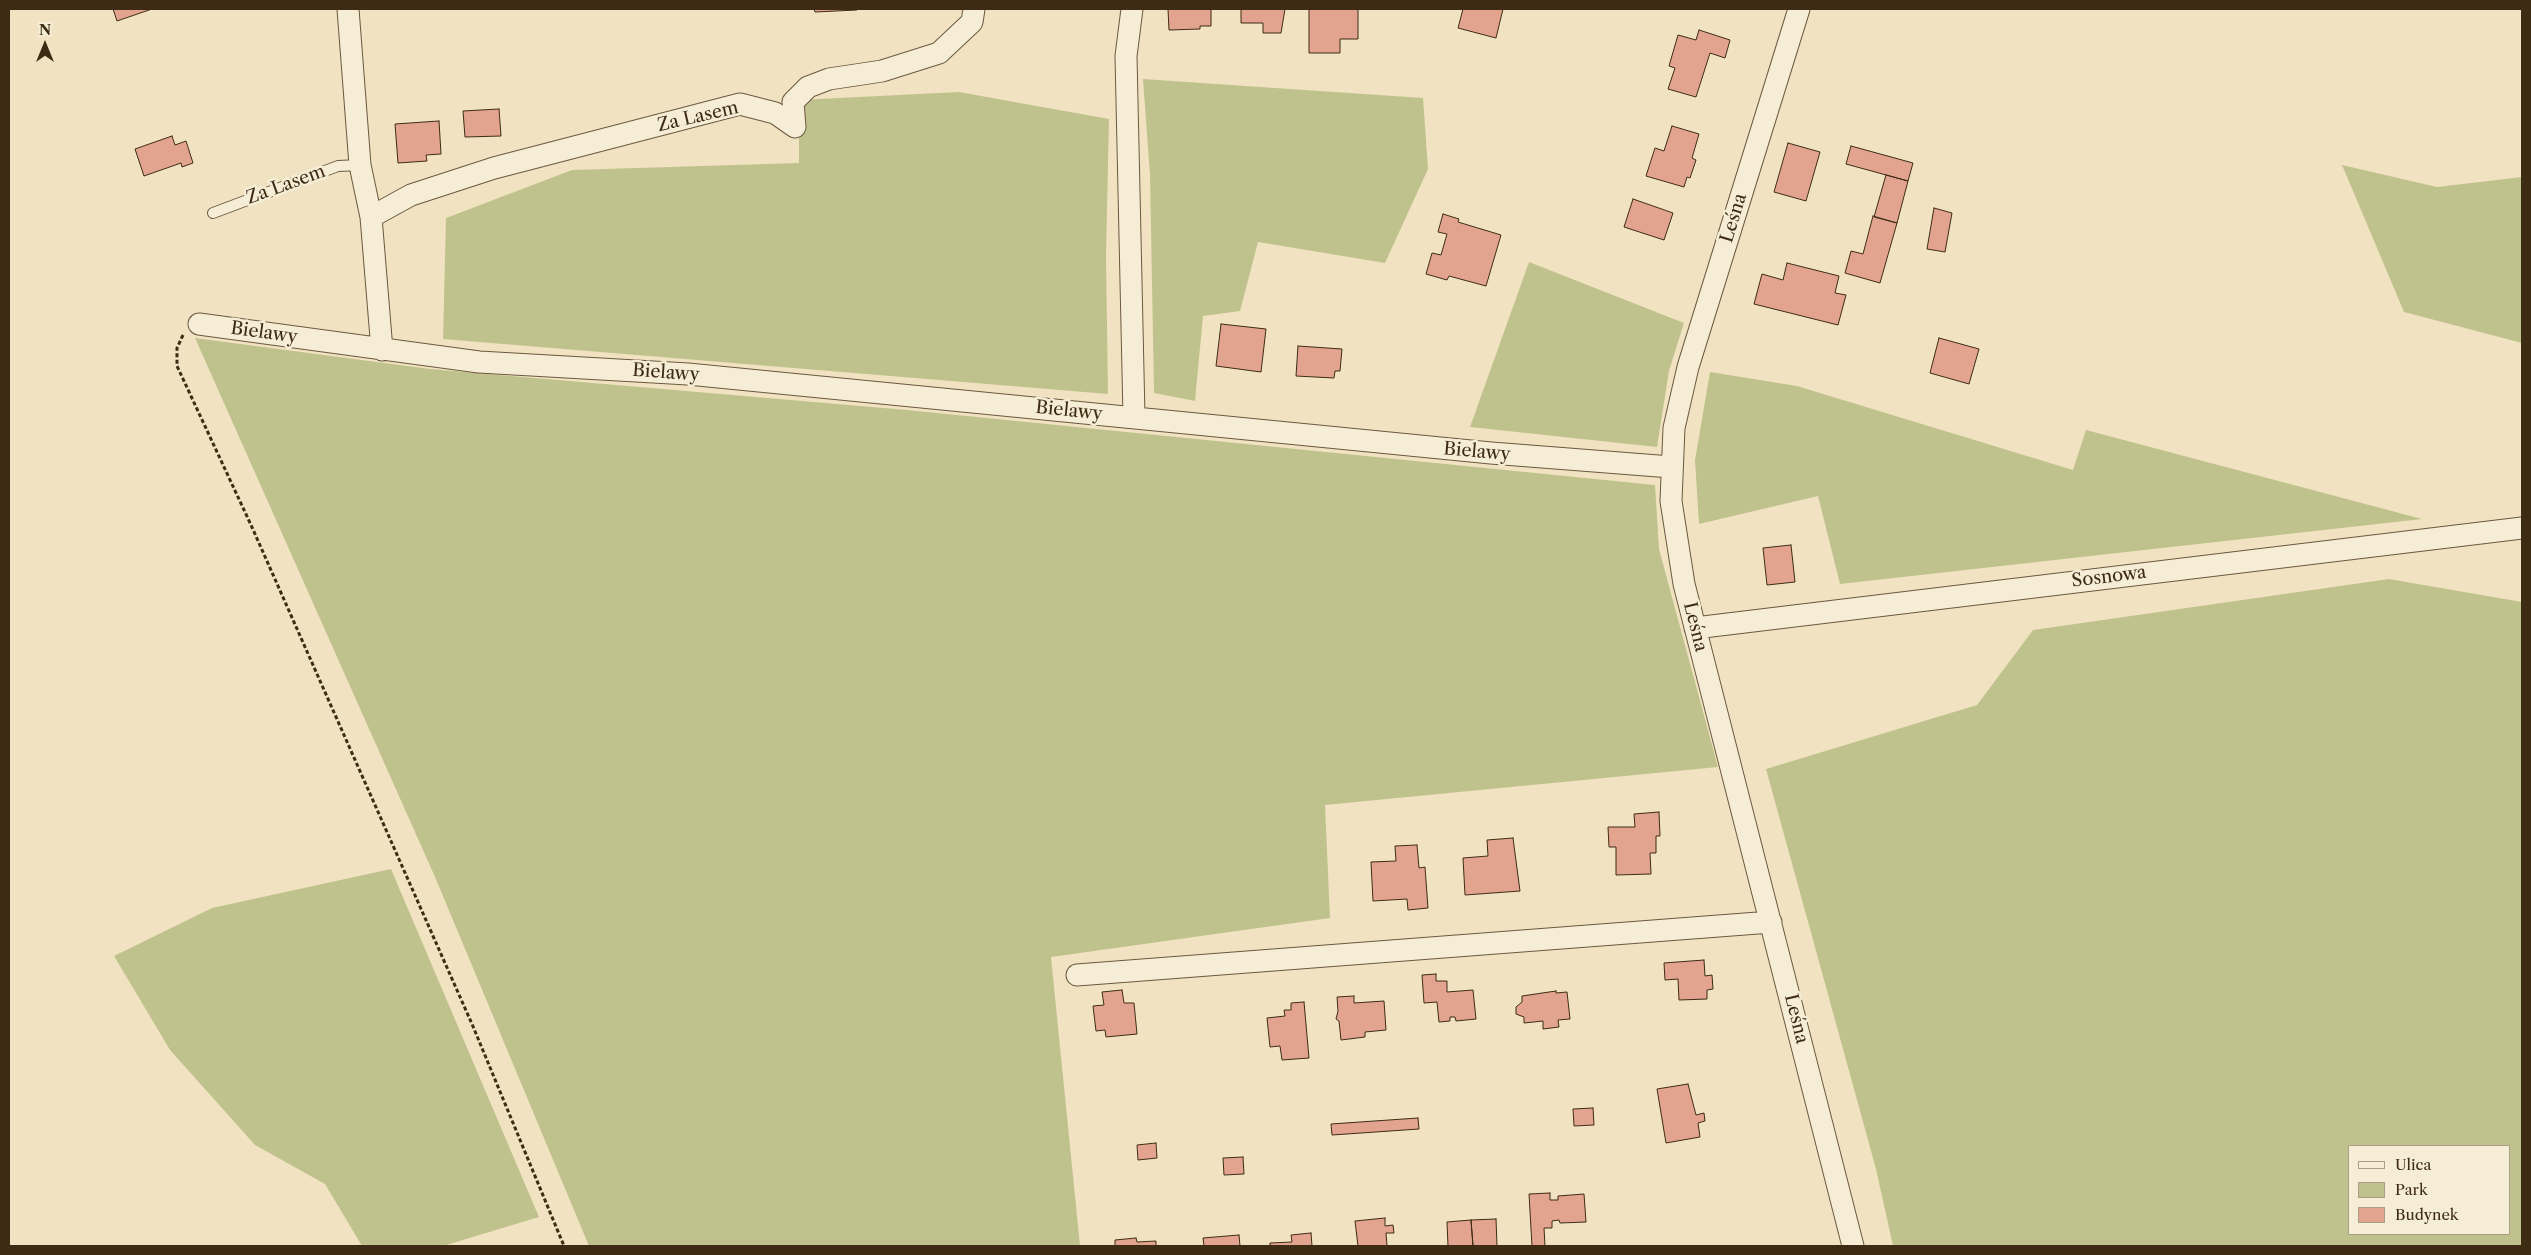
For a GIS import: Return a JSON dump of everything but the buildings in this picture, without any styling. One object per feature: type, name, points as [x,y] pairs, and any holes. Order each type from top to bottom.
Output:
[{"type":"street","points":[[348,9],[360,165],[371,217],[382,350]]},
{"type":"street","name":"Za Lasem","points":[[371,217],[411,195],[494,168],[740,104],[775,113],[794,127],[793,102],[808,87],[829,80],[882,71],[939,53],[972,22],[974,9]]},
{"type":"street","points":[[1132,9],[1126,56],[1134,417]]},
{"type":"street","name":"Leśna","points":[[1799,9],[1688,367],[1676,421],[1671,467],[1671,501],[1675,533],[1695,628],[1853,1246]]},
{"type":"street","name":"Bielawy","points":[[199,324],[479,362],[688,374],[1510,455],[1671,467]]},
{"type":"street","name":"Sosnowa","points":[[1695,628],[2522,528]]},
{"type":"street","points":[[1077,975],[1771,922]]},
{"type":"lane","name":"Za Lasem","points":[[213,212],[338,166],[360,165]]},
{"type":"path","points":[[199,324],[185,331],[177,348],[177,366],[251,525],[472,1024],[564,1246]]},
{"type":"green space","points":[[1143,79],[1423,98],[1428,169],[1385,263],[1258,242],[1240,311],[1203,316],[1195,401],[1154,393],[1150,175]]},
{"type":"green space","points":[[959,92],[1109,119],[1106,255],[1108,394],[443,339],[446,218],[572,170],[799,163],[799,100]]},
{"type":"green space","points":[[2342,165],[2437,187],[2522,177],[2522,343],[2404,312]]},
{"type":"green space","points":[[1529,262],[1684,323],[1669,371],[1657,447],[1470,427]]},
{"type":"green space","points":[[195,338],[430,369],[907,410],[1655,485],[1659,549],[1718,767],[1325,805],[1330,918],[1051,957],[1080,1246],[589,1246],[435,877]]},
{"type":"green space","points":[[1710,372],[1797,386],[2073,470],[2086,430],[2422,519],[1840,584],[1818,496],[1699,524],[1695,460]]},
{"type":"green space","points":[[2389,579],[2522,602],[2522,1246],[1893,1246],[1876,1169],[1766,769],[1977,705],[2033,630]]},
{"type":"green space","points":[[391,869],[539,1217],[443,1246],[362,1246],[325,1184],[255,1145],[170,1050],[114,956],[212,908]]}]
